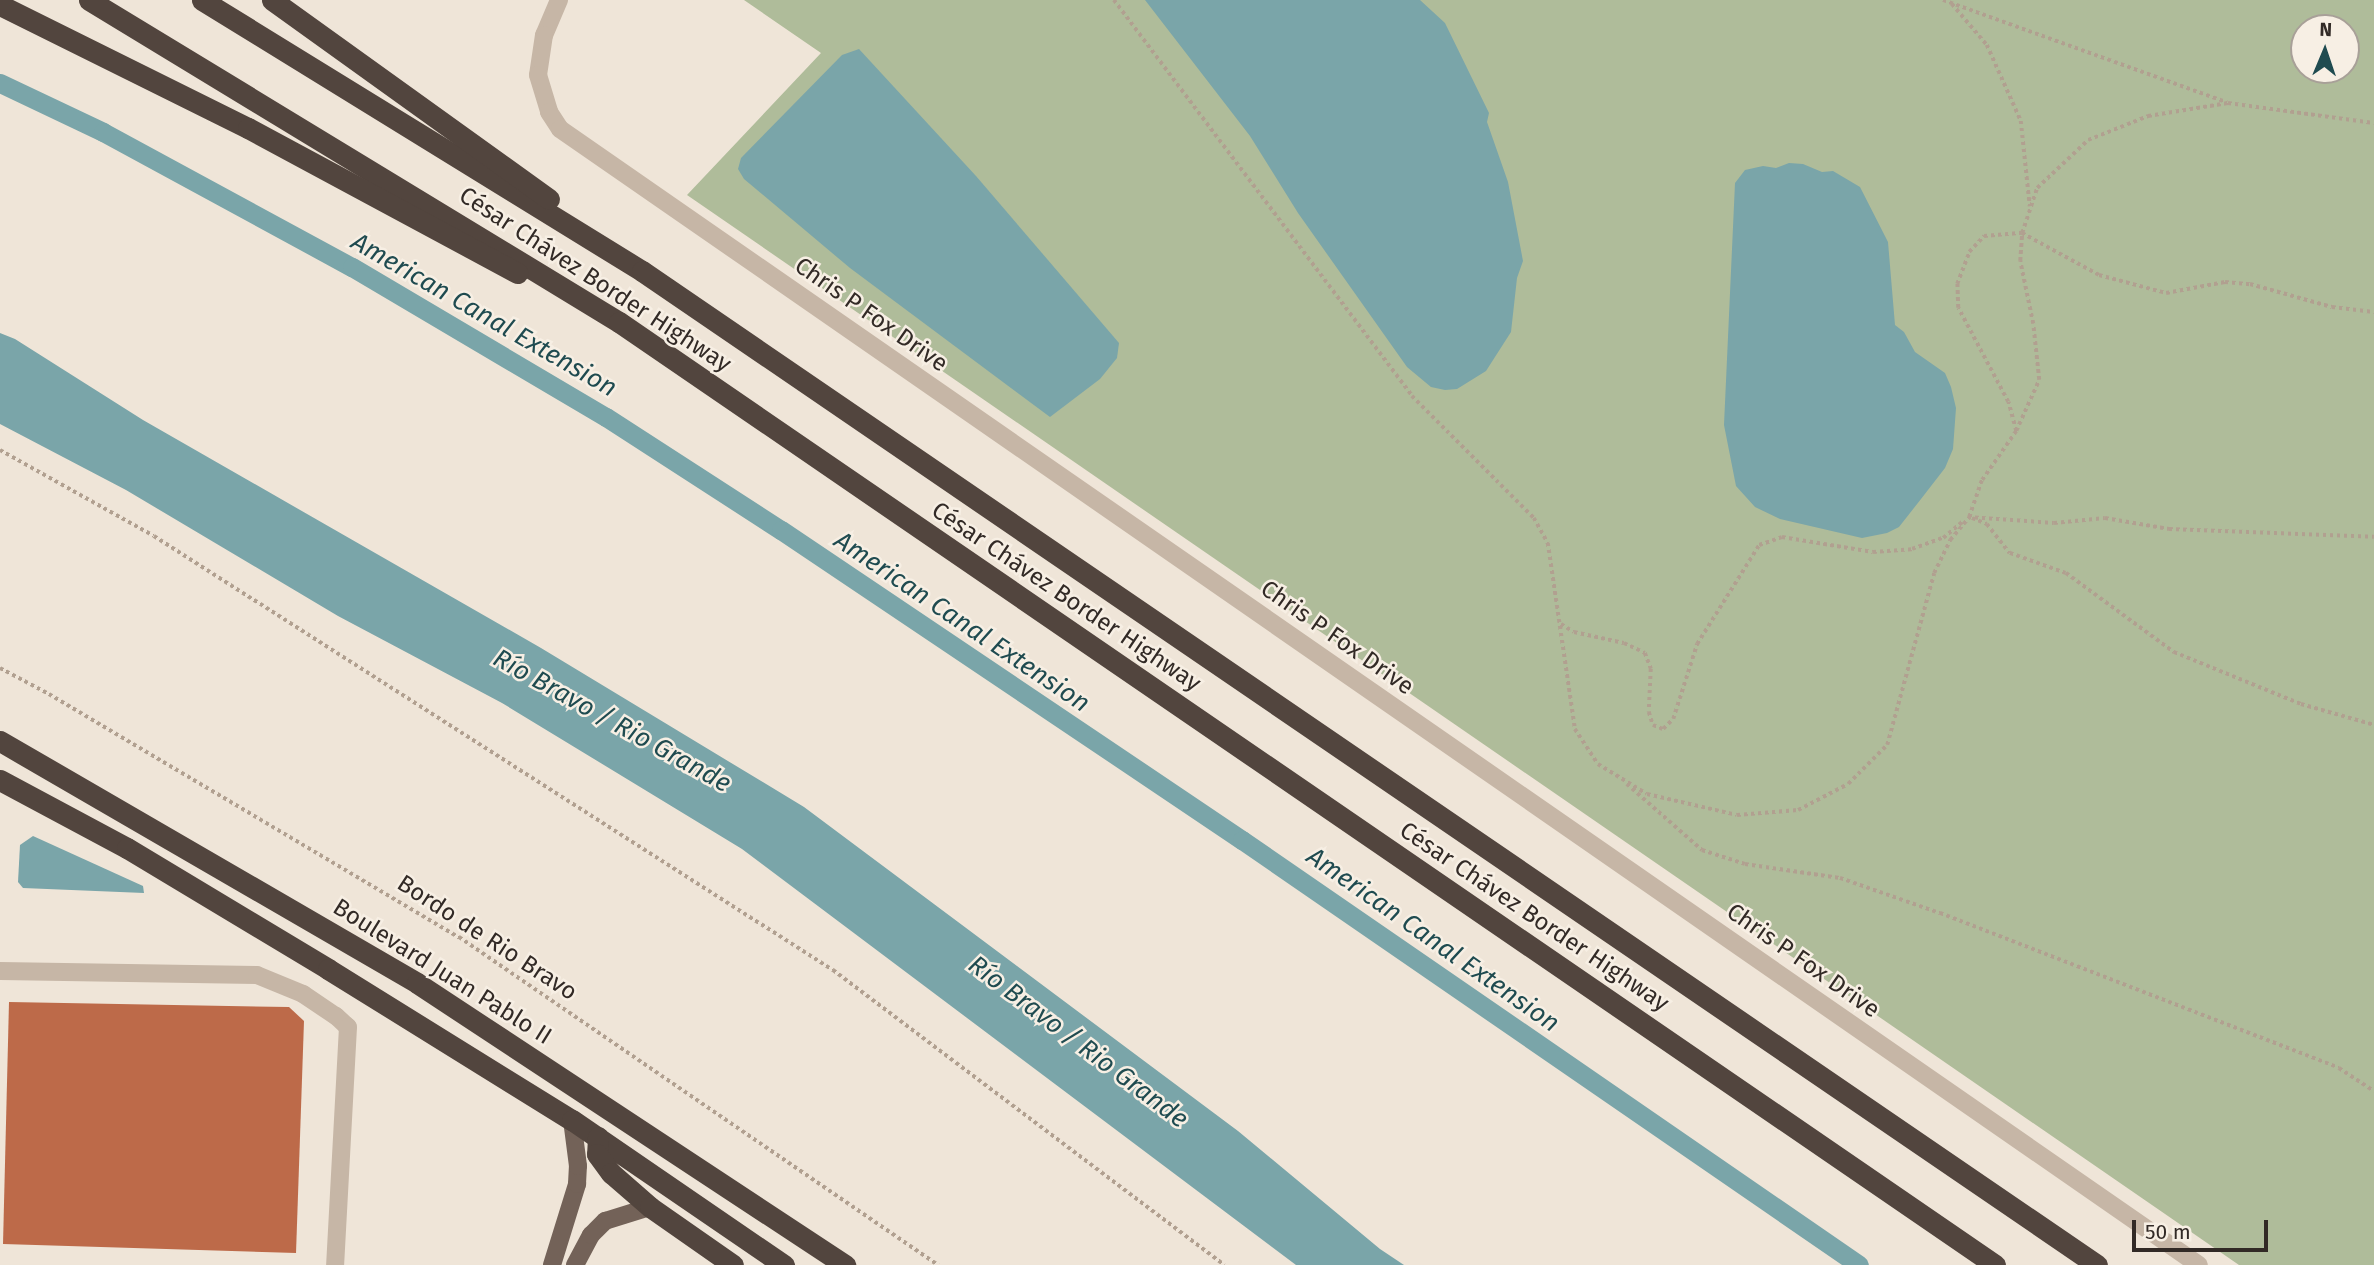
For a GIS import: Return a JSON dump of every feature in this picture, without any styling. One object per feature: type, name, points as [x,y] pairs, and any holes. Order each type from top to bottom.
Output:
[{"type":"highway","name":"César Chávez Border Highway","points":[[89,0],[619,322],[1995,1265]]},
{"type":"highway","name":"César Chávez Border Highway","points":[[202,0],[642,271],[2097,1265]]},
{"type":"highway","points":[[272,0],[526,182],[642,271]]},
{"type":"highway","points":[[0,5],[248,128],[510,270],[619,322]]},
{"type":"highway","name":"Boulevard Juan Pablo II","points":[[0,741],[417,983],[845,1265]]},
{"type":"highway","points":[[0,780],[127,848],[572,1120],[784,1265]]},
{"type":"highway","points":[[598,1137],[596,1144],[601,1161],[650,1207],[733,1265]]},
{"type":"highway","points":[[813,1243],[829,1265]]},
{"type":"main road","points":[[552,1265],[577,1184],[578,1166],[572,1120]]},
{"type":"main road","points":[[575,1265],[591,1235],[605,1221],[650,1207]]},
{"type":"street","name":"Chris P Fox Drive","points":[[559,0],[544,35],[538,75],[548,112],[560,129],[2199,1265]]},
{"type":"street","points":[[0,971],[257,975],[303,994],[336,1016],[348,1027],[335,1265]]},
{"type":"path","points":[[1114,0],[1412,396],[1534,518],[1548,543],[1575,729],[1598,764],[1647,794],[1737,815],[1798,810],[1848,784],[1887,745],[1934,573],[1950,540],[1969,517],[1982,480],[2016,431],[2039,380],[2033,324],[2020,261],[2022,233],[2037,188],[2088,140],[2148,117],[2228,103]]},
{"type":"path","points":[[1943,0],[2228,103],[2374,123]]},
{"type":"path","points":[[1952,4],[1987,45],[2021,121],[2030,209]]},
{"type":"path","points":[[2016,431],[2008,402],[1958,308],[1957,284],[1969,253],[1984,236],[2022,233],[2099,275],[2166,293],[2225,282],[2250,284],[2332,307],[2374,312]]},
{"type":"path","points":[[0,450],[154,536],[833,970],[1224,1265]]},
{"type":"path","points":[[1561,624],[1574,632],[1624,643],[1645,653],[1651,669],[1649,712],[1653,725],[1663,729],[1673,719],[1697,644],[1759,545],[1782,537],[1873,552],[1912,549],[1943,538],[1969,517],[2054,523],[2105,518],[2169,529],[2374,537]]},
{"type":"path","points":[[1969,517],[1987,524],[2010,553],[2066,573],[2174,653],[2301,704],[2374,725]]},
{"type":"path","name":"Bordo de Rio Bravo","points":[[0,668],[49,694],[459,937],[938,1265]]},
{"type":"path","points":[[1620,778],[1702,850],[1745,864],[1840,878],[1940,913],[2339,1069],[2374,1091]]},
{"type":"green space","points":[[744,0],[2374,0],[2374,1265],[2239,1265],[687,195],[821,53]]},
{"type":"water","points":[[1145,0],[1420,0],[1445,23],[1489,113],[1487,122],[1508,182],[1523,261],[1517,278],[1511,332],[1486,371],[1457,389],[1445,390],[1431,387],[1407,367],[1298,213],[1250,136]]},
{"type":"water","points":[[859,49],[976,176],[1119,343],[1117,358],[1100,379],[1050,417],[850,268],[744,179],[738,169],[741,158],[842,55]]},
{"type":"water","points":[[1789,163],[1803,164],[1822,172],[1833,171],[1860,187],[1888,242],[1895,325],[1904,332],[1915,352],[1945,373],[1951,387],[1956,408],[1953,449],[1945,468],[1899,527],[1887,533],[1862,538],[1780,519],[1755,507],[1736,486],[1724,425],[1735,183],[1745,170],[1763,166],[1776,168]]},
{"type":"water","name":"Río Bravo / Rio Grande","points":[[0,333],[15,339],[143,420],[541,648],[804,807],[1238,1131],[1380,1249],[1404,1265],[1296,1265],[742,849],[502,703],[338,616],[126,490],[0,424]]},
{"type":"water","points":[[33,836],[143,886],[144,893],[23,888],[18,882],[20,845]]},
{"type":"building","points":[[9,1002],[289,1007],[304,1021],[296,1253],[3,1244]]},
{"type":"waterway","name":"American Canal Extension","points":[[0,83],[103,132],[352,267],[606,417],[781,530],[1242,840],[1859,1265]]}]
